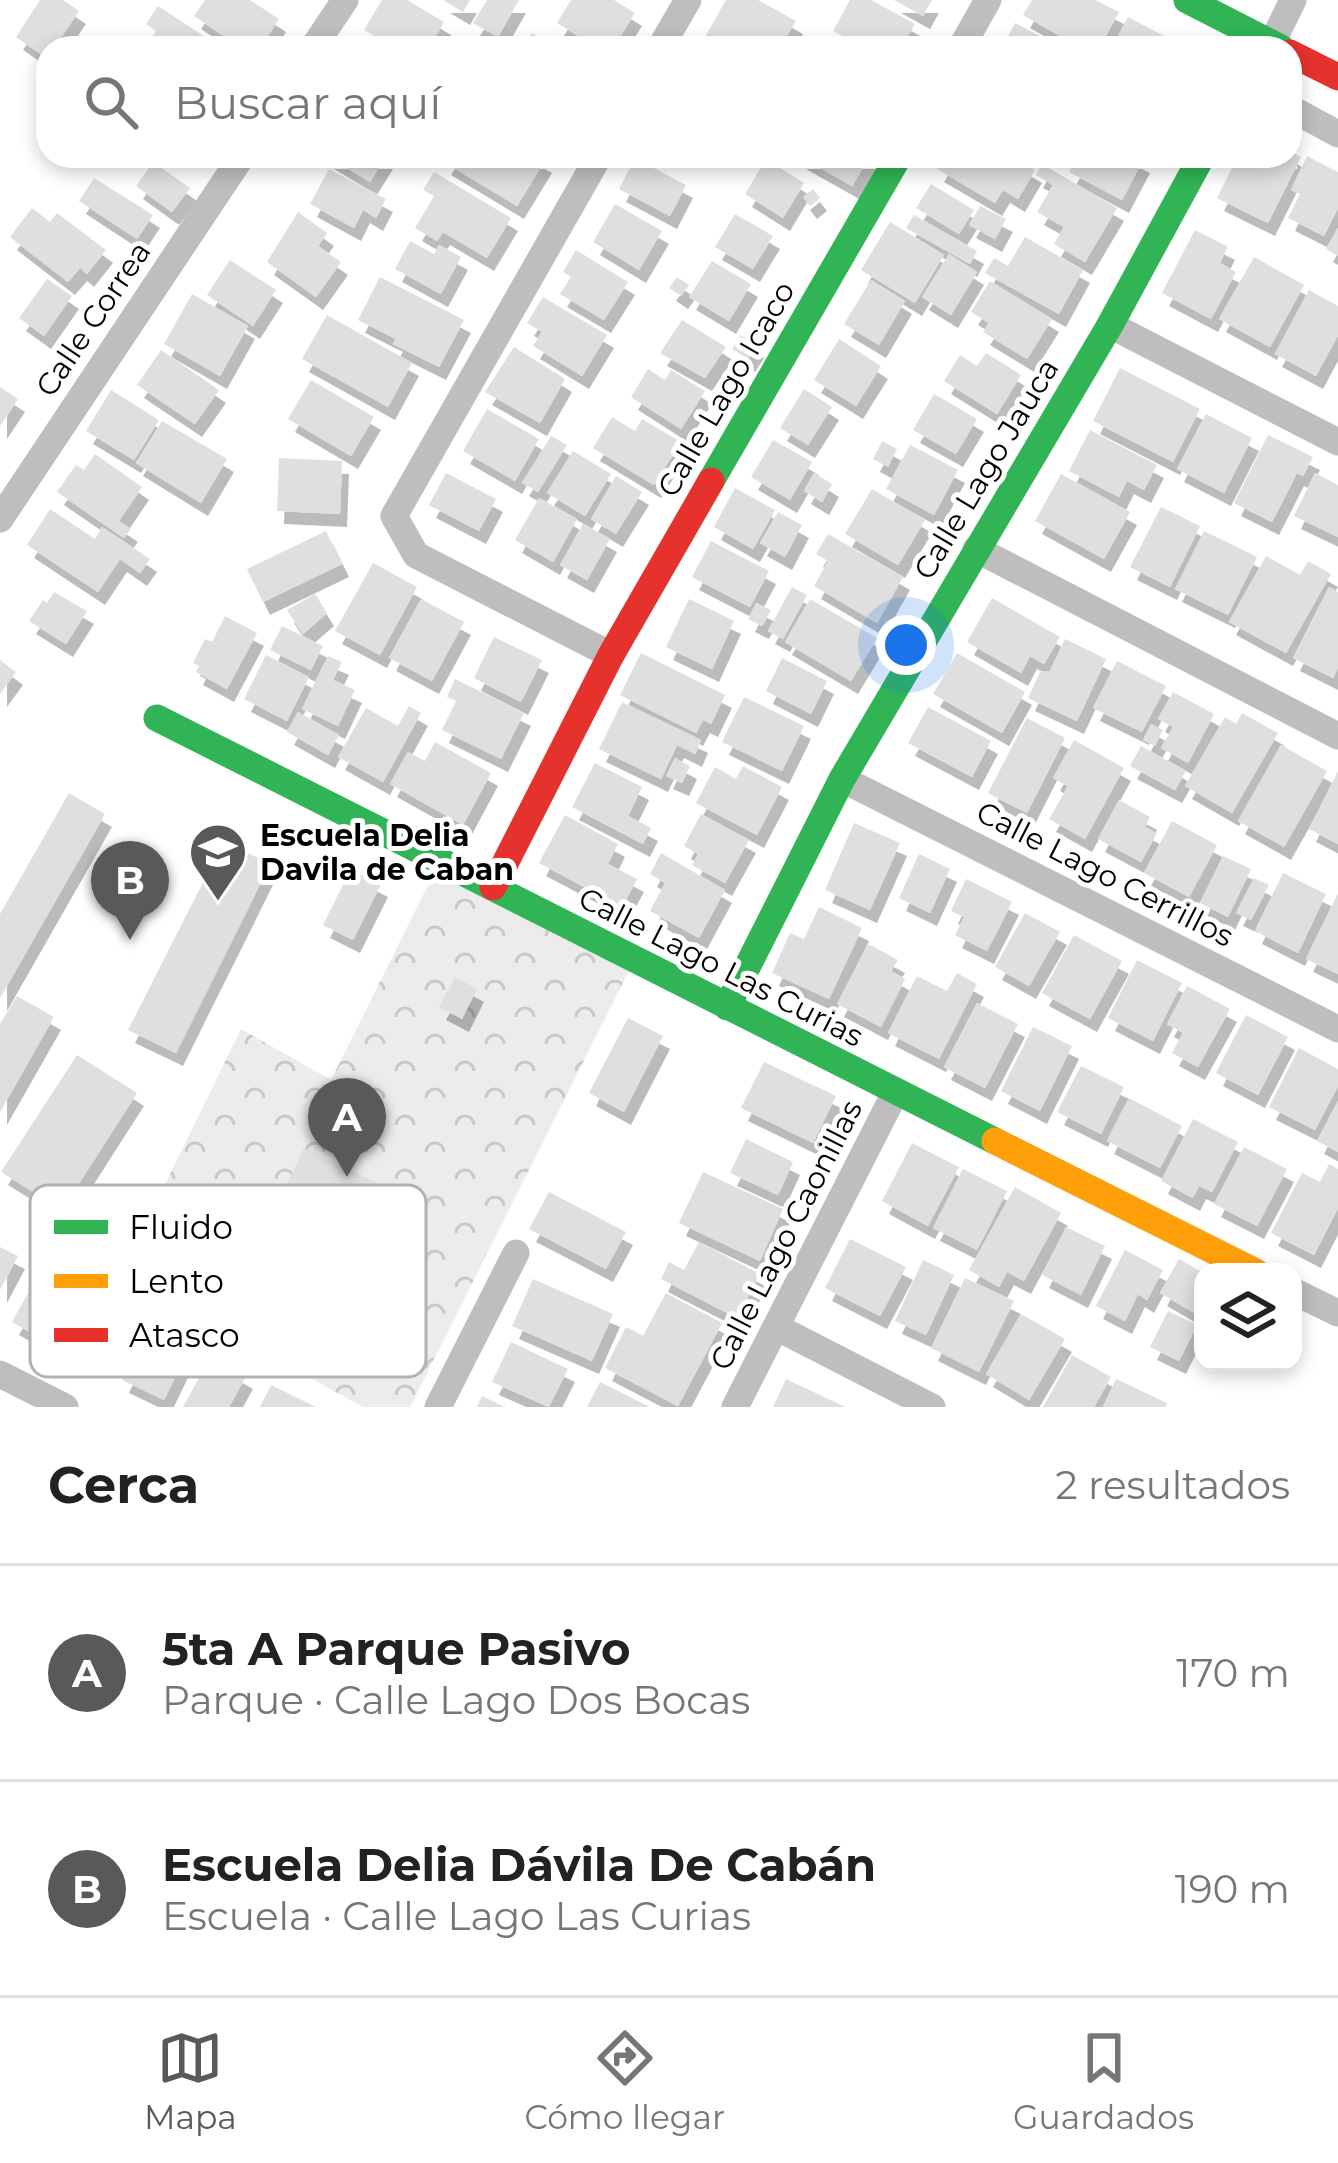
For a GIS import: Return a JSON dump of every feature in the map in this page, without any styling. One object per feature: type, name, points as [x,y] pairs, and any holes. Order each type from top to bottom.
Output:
[{"type":"street","points":[[321,36],[345,0]]},
{"type":"street","points":[[667,36],[688,0]]},
{"type":"street","points":[[968,36],[988,0]]},
{"type":"street","points":[[1187,0],[1224,8],[1264,36]]},
{"type":"street","points":[[1284,36],[1293,0]]},
{"type":"street","points":[[1302,59],[1338,77]]},
{"type":"street","points":[[1302,114],[1338,134]]},
{"type":"street","name":"Calle Correa","points":[[0,520],[234,168]]},
{"type":"street","points":[[592,168],[394,516],[416,555],[611,656]]},
{"type":"street","name":"Calle Lago Icaco","points":[[494,887],[611,656],[892,168]]},
{"type":"street","name":"Calle Lago Jauca","points":[[727,1007],[842,779],[1110,325],[1195,168]]},
{"type":"street","points":[[1110,325],[1338,442]]},
{"type":"street","points":[[976,549],[1338,736]]},
{"type":"street","name":"Calle Lago Las Curias","points":[[157,718],[1238,1263]]},
{"type":"street","name":"Calle Lago Cerrillos","points":[[842,779],[1338,1029]]},
{"type":"street","name":"Calle Lago Caonillas","points":[[735,1407],[895,1093]]},
{"type":"street","points":[[438,1407],[516,1253]]},
{"type":"street","points":[[1302,1295],[1338,1313]]},
{"type":"street","points":[[776,1327],[932,1407]]},
{"type":"street","points":[[0,1374],[65,1407]]},
{"type":"green space","points":[[434,873],[629,971],[426,1375],[426,1185],[165,1185],[241,1029],[331,1080]]},
{"type":"green space","points":[[308,1377],[425,1377],[410,1407],[363,1407]]},
{"type":"building","points":[[40,0],[63,0],[79,11],[62,36],[36,36],[36,51],[16,37]]},
{"type":"building","points":[[205,0],[250,0],[279,19],[268,36],[223,36],[194,16]]},
{"type":"building","points":[[382,0],[407,0],[444,22],[436,36],[375,36],[364,30]]},
{"type":"building","points":[[443,0],[470,0],[463,12]]},
{"type":"building","points":[[487,0],[519,0],[499,36],[473,23]]},
{"type":"building","points":[[571,0],[614,0],[635,13],[621,36],[578,36],[557,23]]},
{"type":"building","points":[[726,0],[758,0],[796,21],[787,36],[706,36]]},
{"type":"building","points":[[850,0],[871,0],[915,24],[908,36],[842,36],[833,31]]},
{"type":"building","points":[[894,0],[932,0],[923,16]]},
{"type":"building","points":[[1032,0],[1095,0],[1119,12],[1106,36],[1060,36],[1023,15]]},
{"type":"building","points":[[158,6],[204,36],[152,36],[156,31],[146,24]]},
{"type":"building","points":[[1128,17],[1164,36],[1118,36]]},
{"type":"building","points":[[1015,23],[1040,36],[1008,36]]},
{"type":"building","points":[[1307,156],[1338,172],[1338,208],[1324,236],[1288,218],[1300,194],[1291,190]]},
{"type":"building","points":[[149,168],[162,168],[190,188],[172,212],[136,186]]},
{"type":"building","points":[[347,168],[379,168],[370,182]]},
{"type":"building","points":[[454,168],[540,168],[517,206]]},
{"type":"building","points":[[630,168],[654,168],[686,185],[670,216],[619,189]]},
{"type":"building","points":[[761,168],[780,168],[804,183],[783,218],[745,194]]},
{"type":"building","points":[[820,168],[863,168],[852,186]]},
{"type":"building","points":[[1040,168],[1049,168],[1117,208],[1085,262],[1054,244],[1064,227],[1037,212],[1053,185],[1036,175]]},
{"type":"building","points":[[1071,168],[1139,168],[1122,200],[1069,172]]},
{"type":"building","points":[[1232,168],[1296,168],[1268,223],[1217,198]]},
{"type":"building","points":[[329,169],[386,199],[376,218],[363,210],[354,228],[310,204]]},
{"type":"building","points":[[937,169],[1035,170],[1018,199],[1003,190],[995,203]]},
{"type":"building","points":[[434,172],[511,218],[487,258],[443,232],[437,241],[415,228],[434,196],[423,190]]},
{"type":"building","points":[[94,178],[153,215],[137,239],[79,201]]},
{"type":"building","points":[[931,184],[974,210],[959,234],[916,208]]},
{"type":"building","points":[[813,189],[820,198],[810,206],[803,197]]},
{"type":"building","points":[[615,204],[662,231],[639,270],[593,242]]},
{"type":"building","points":[[980,206],[1006,219],[995,239],[969,225]]},
{"type":"building","points":[[32,208],[50,222],[57,213],[106,250],[87,274],[80,268],[68,282],[10,237]]},
{"type":"building","points":[[298,212],[327,233],[318,246],[341,262],[316,297],[267,262]]},
{"type":"building","points":[[735,214],[773,236],[753,269],[715,247]]},
{"type":"building","points":[[914,215],[977,251],[970,264],[906,228]]},
{"type":"building","points":[[890,222],[944,255],[915,303],[861,270]]},
{"type":"building","points":[[1338,228],[1338,256],[1326,249]]},
{"type":"building","points":[[1195,230],[1228,247],[1220,263],[1236,272],[1211,319],[1162,293]]},
{"type":"building","points":[[1025,237],[1083,270],[1059,314],[985,273],[994,258],[1008,266]]},
{"type":"building","points":[[410,241],[434,254],[439,245],[461,257],[441,294],[395,269]]},
{"type":"building","points":[[576,250],[628,282],[604,320],[560,294],[571,277],[563,272]]},
{"type":"building","points":[[949,254],[977,272],[951,315],[922,297]]},
{"type":"building","points":[[1254,257],[1304,285],[1270,347],[1219,319]]},
{"type":"building","points":[[230,260],[276,290],[253,326],[207,295]]},
{"type":"building","points":[[712,261],[751,284],[729,321],[689,297]]},
{"type":"building","points":[[380,277],[464,320],[439,367],[358,320]]},
{"type":"building","points":[[677,277],[689,285],[681,296],[669,288]]},
{"type":"building","points":[[47,279],[72,296],[44,336],[19,318]]},
{"type":"building","points":[[871,280],[905,301],[879,345],[844,324]]},
{"type":"building","points":[[990,281],[1052,319],[1027,359],[983,332],[989,323],[971,312]]},
{"type":"building","points":[[1309,290],[1338,306],[1338,335],[1316,376],[1275,354]]},
{"type":"building","points":[[192,294],[248,326],[220,376],[164,344]]},
{"type":"building","points":[[543,297],[607,335],[582,376],[533,346],[542,332],[527,323]]},
{"type":"building","points":[[327,315],[412,363],[388,407],[302,359]]},
{"type":"building","points":[[682,320],[726,347],[705,378],[660,353]]},
{"type":"building","points":[[740,335],[757,345],[748,359],[732,349]]},
{"type":"building","points":[[839,339],[881,366],[856,406],[814,380]]},
{"type":"building","points":[[514,347],[565,379],[540,423],[485,392]]},
{"type":"building","points":[[161,350],[219,390],[195,424],[137,385]]},
{"type":"building","points":[[986,353],[1021,375],[997,414],[944,381],[960,355],[977,366]]},
{"type":"building","points":[[1120,368],[1200,409],[1173,462],[1093,421]]},
{"type":"building","points":[[648,369],[665,380],[671,370],[705,391],[681,429],[631,397]]},
{"type":"building","points":[[311,380],[374,417],[351,456],[288,419]]},
{"type":"building","points":[[0,387],[18,399],[0,426]]},
{"type":"building","points":[[804,389],[832,407],[808,445],[780,428]]},
{"type":"building","points":[[111,390],[159,420],[134,460],[86,431]]},
{"type":"building","points":[[934,394],[977,419],[956,454],[913,430]]},
{"type":"building","points":[[487,409],[539,439],[515,481],[463,451]]},
{"type":"building","points":[[1206,414],[1252,438],[1224,493],[1177,469]]},
{"type":"building","points":[[612,417],[635,431],[642,419],[681,442],[654,485],[593,448]]},
{"type":"building","points":[[162,421],[227,459],[201,503],[136,463]]},
{"type":"building","points":[[1090,430],[1157,465],[1144,490],[1127,481],[1119,497],[1069,471]]},
{"type":"building","points":[[1268,435],[1313,457],[1303,476],[1297,473],[1272,522],[1234,503]]},
{"type":"building","points":[[551,436],[567,445],[538,492],[522,483]]},
{"type":"building","points":[[773,440],[812,462],[790,500],[751,477]]},
{"type":"building","points":[[882,441],[897,449],[888,467],[873,459]]},
{"type":"building","points":[[910,445],[958,470],[934,515],[886,489]]},
{"type":"building","points":[[573,451],[611,474],[585,516],[547,493]]},
{"type":"building","points":[[95,454],[142,487],[119,521],[131,529],[124,538],[57,492],[76,465],[84,470]]},
{"type":"building","points":[[279,458],[342,461],[340,514],[277,511]]},
{"type":"building","points":[[446,473],[496,499],[479,531],[429,505]]},
{"type":"building","points":[[814,473],[832,484],[822,502],[804,491]]},
{"type":"building","points":[[1315,473],[1338,485],[1338,537],[1294,516]]},
{"type":"building","points":[[1061,474],[1130,512],[1104,559],[1035,521]]},
{"type":"building","points":[[616,476],[642,492],[616,534],[591,519]]},
{"type":"building","points":[[735,488],[775,510],[753,549],[714,527]]},
{"type":"building","points":[[872,489],[925,520],[898,565],[845,534]]},
{"type":"building","points":[[539,498],[577,519],[553,562],[515,540]]},
{"type":"building","points":[[1161,507],[1200,526],[1170,587],[1130,567]]},
{"type":"building","points":[[50,509],[95,539],[102,527],[150,559],[140,573],[120,559],[98,592],[27,545]]},
{"type":"building","points":[[778,512],[802,525],[785,557],[760,543]]},
{"type":"building","points":[[583,524],[610,539],[587,580],[560,565]]},
{"type":"building","points":[[326,531],[342,564],[263,602],[247,569]]},
{"type":"building","points":[[1204,531],[1257,557],[1228,615],[1175,589]]},
{"type":"building","points":[[828,534],[903,577],[877,623],[814,586],[828,561],[816,554]]},
{"type":"building","points":[[711,541],[769,571],[750,607],[692,577]]},
{"type":"building","points":[[1266,556],[1300,575],[1308,561],[1331,574],[1286,653],[1229,622]]},
{"type":"building","points":[[373,563],[417,587],[380,655],[335,631]]},
{"type":"building","points":[[792,587],[807,595],[783,639],[768,631]]},
{"type":"building","points":[[1329,587],[1338,592],[1338,667],[1333,678],[1293,658]]},
{"type":"building","points":[[54,592],[87,611],[66,644],[29,621]]},
{"type":"building","points":[[315,594],[327,613],[303,634],[287,610]]},
{"type":"building","points":[[992,598],[1060,637],[1044,664],[1030,656],[1021,673],[967,642]]},
{"type":"building","points":[[421,599],[464,622],[432,681],[389,658]]},
{"type":"building","points":[[689,599],[734,621],[712,669],[666,647]]},
{"type":"building","points":[[810,599],[877,638],[851,681],[785,642]]},
{"type":"building","points":[[756,603],[771,610],[762,626],[748,619]]},
{"type":"building","points":[[225,616],[257,633],[227,689],[196,672],[199,666],[193,663],[205,639],[212,642]]},
{"type":"building","points":[[282,626],[323,646],[311,670],[270,650]]},
{"type":"building","points":[[494,637],[542,660],[521,702],[474,678]]},
{"type":"building","points":[[1065,639],[1106,659],[1077,721],[1028,698],[1040,672],[1050,671]]},
{"type":"building","points":[[641,653],[725,695],[711,724],[703,720],[696,733],[620,695]]},
{"type":"building","points":[[957,653],[1025,692],[1002,733],[933,694]]},
{"type":"building","points":[[266,655],[309,677],[287,721],[244,699]]},
{"type":"building","points":[[328,656],[342,662],[333,680],[355,690],[338,726],[302,709]]},
{"type":"building","points":[[782,658],[827,681],[811,714],[766,691]]},
{"type":"building","points":[[0,660],[16,672],[0,694]]},
{"type":"building","points":[[1117,661],[1166,686],[1142,732],[1093,708]]},
{"type":"building","points":[[455,679],[524,713],[501,759],[442,730],[456,701],[447,697]]},
{"type":"building","points":[[1173,692],[1214,714],[1188,763],[1161,748],[1173,727],[1158,719]]},
{"type":"building","points":[[744,697],[804,726],[782,771],[722,742]]},
{"type":"building","points":[[622,702],[701,740],[695,754],[677,745],[661,779],[599,749]]},
{"type":"building","points":[[409,706],[421,713],[383,782],[338,757],[366,708],[398,726]]},
{"type":"building","points":[[928,707],[991,741],[972,777],[908,743]]},
{"type":"building","points":[[298,712],[339,735],[328,755],[287,732]]},
{"type":"building","points":[[1242,713],[1278,733],[1232,813],[1185,786],[1225,717],[1236,724]]},
{"type":"building","points":[[1027,718],[1065,738],[1027,813],[988,793]]},
{"type":"building","points":[[1151,724],[1163,730],[1155,746],[1143,740]]},
{"type":"building","points":[[1074,740],[1124,768],[1085,839],[1049,819],[1068,786],[1053,778]]},
{"type":"building","points":[[435,742],[491,773],[463,825],[390,784],[408,752],[425,761]]},
{"type":"building","points":[[1281,745],[1327,771],[1284,847],[1238,821]]},
{"type":"building","points":[[1141,746],[1186,771],[1175,790],[1130,766]]},
{"type":"building","points":[[675,758],[690,766],[682,783],[666,776]]},
{"type":"building","points":[[595,763],[642,787],[628,816],[651,828],[643,844],[572,807]]},
{"type":"building","points":[[743,766],[782,787],[757,835],[696,803],[715,767],[736,779]]},
{"type":"building","points":[[1338,771],[1338,844],[1309,829]]},
{"type":"building","points":[[69,793],[105,814],[0,998],[0,914]]},
{"type":"building","points":[[1119,800],[1150,817],[1145,827],[1157,833],[1141,862],[1098,839]]},
{"type":"building","points":[[701,814],[749,840],[725,883],[692,865],[698,854],[684,846]]},
{"type":"building","points":[[565,815],[618,844],[608,864],[637,879],[622,907],[539,863]]},
{"type":"building","points":[[1172,821],[1217,845],[1189,897],[1144,873]]},
{"type":"building","points":[[854,823],[900,843],[870,910],[825,890]]},
{"type":"building","points":[[224,841],[270,864],[176,1053],[128,1030]]},
{"type":"building","points":[[661,853],[725,890],[699,938],[650,911],[665,883],[650,874]]},
{"type":"building","points":[[919,854],[950,869],[930,913],[899,898]]},
{"type":"building","points":[[1223,856],[1251,869],[1228,917],[1200,903]]},
{"type":"building","points":[[351,869],[381,884],[353,940],[323,925]]},
{"type":"building","points":[[1283,873],[1326,894],[1298,953],[1255,931]]},
{"type":"building","points":[[1254,878],[1269,885],[1251,920],[1236,913]]},
{"type":"building","points":[[966,879],[1012,902],[987,951],[955,935],[964,917],[951,911]]},
{"type":"building","points":[[1338,893],[1338,974],[1306,959]]},
{"type":"building","points":[[819,907],[862,928],[829,999],[772,973],[790,933],[804,939]]},
{"type":"building","points":[[1025,913],[1060,932],[1029,986],[995,967]]},
{"type":"building","points":[[1074,935],[1122,961],[1090,1019],[1042,993]]},
{"type":"building","points":[[868,944],[898,960],[891,971],[905,979],[881,1027],[837,1004]]},
{"type":"building","points":[[1137,960],[1182,983],[1153,1041],[1108,1018]]},
{"type":"building","points":[[957,973],[977,984],[939,1059],[888,1033],[917,976],[947,991]]},
{"type":"building","points":[[455,977],[477,989],[462,1019],[439,1007]]},
{"type":"building","points":[[1187,986],[1230,1009],[1198,1067],[1172,1053],[1183,1033],[1167,1024]]},
{"type":"building","points":[[17,996],[54,1017],[0,1112],[0,1024]]},
{"type":"building","points":[[977,1003],[1018,1024],[985,1088],[944,1067]]},
{"type":"building","points":[[1246,1015],[1288,1037],[1258,1095],[1216,1073]]},
{"type":"building","points":[[628,1018],[663,1036],[624,1112],[589,1093]]},
{"type":"building","points":[[1033,1027],[1072,1046],[1040,1111],[1001,1091]]},
{"type":"building","points":[[1299,1048],[1338,1069],[1338,1086],[1315,1130],[1269,1107]]},
{"type":"building","points":[[77,1055],[137,1093],[78,1185],[30,1185],[30,1190],[1,1172]]},
{"type":"building","points":[[764,1062],[836,1096],[813,1143],[741,1108]]},
{"type":"building","points":[[1081,1066],[1124,1087],[1101,1134],[1057,1112]]},
{"type":"building","points":[[1129,1098],[1182,1126],[1160,1168],[1107,1141]]},
{"type":"building","points":[[1338,1101],[1338,1152],[1317,1141]]},
{"type":"building","points":[[1193,1119],[1238,1142],[1212,1192],[1199,1186],[1193,1198],[1161,1181]]},
{"type":"building","points":[[746,1139],[793,1162],[778,1195],[730,1173]]},
{"type":"building","points":[[912,1143],[959,1167],[928,1226],[882,1201]]},
{"type":"building","points":[[1244,1147],[1287,1169],[1257,1226],[1214,1204]]},
{"type":"building","points":[[304,1148],[382,1185],[287,1185]]},
{"type":"building","points":[[1329,1164],[1338,1169],[1338,1208],[1314,1255],[1271,1233],[1302,1173],[1320,1182]]},
{"type":"building","points":[[963,1169],[1007,1191],[977,1250],[933,1228]]},
{"type":"building","points":[[703,1172],[783,1209],[760,1261],[679,1223]]},
{"type":"building","points":[[1015,1187],[1061,1213],[1024,1281],[1007,1272],[999,1287],[969,1270]]},
{"type":"building","points":[[549,1192],[626,1232],[606,1269],[529,1229]]},
{"type":"building","points":[[1066,1227],[1105,1246],[1081,1295],[1042,1275]]},
{"type":"building","points":[[850,1239],[906,1267],[880,1316],[825,1288]]},
{"type":"building","points":[[699,1242],[760,1274],[737,1318],[661,1279],[669,1262],[684,1270]]},
{"type":"building","points":[[0,1247],[18,1256],[0,1290]]},
{"type":"building","points":[[1125,1250],[1163,1270],[1147,1300],[1138,1294],[1125,1321],[1096,1306]]},
{"type":"building","points":[[1179,1259],[1194,1268],[1194,1313],[1160,1293]]},
{"type":"building","points":[[923,1260],[954,1275],[926,1335],[895,1321]]},
{"type":"building","points":[[965,1278],[1014,1301],[979,1372],[931,1348]]},
{"type":"building","points":[[533,1279],[613,1314],[592,1361],[512,1326]]},
{"type":"building","points":[[30,1289],[30,1332],[12,1322]]},
{"type":"building","points":[[666,1293],[722,1323],[678,1406],[605,1368],[626,1327],[643,1336]]},
{"type":"building","points":[[1168,1311],[1194,1324],[1179,1361],[1150,1347]]},
{"type":"building","points":[[1021,1314],[1065,1339],[1029,1400],[986,1374]]},
{"type":"building","points":[[511,1342],[568,1369],[549,1407],[492,1382]]},
{"type":"building","points":[[1072,1355],[1111,1377],[1094,1407],[1043,1407]]},
{"type":"building","points":[[123,1377],[175,1377],[164,1400]]},
{"type":"building","points":[[199,1377],[245,1377],[229,1407],[183,1407]]},
{"type":"building","points":[[786,1379],[845,1407],[773,1407]]},
{"type":"building","points":[[1116,1379],[1167,1403],[1166,1407],[1103,1407]]},
{"type":"building","points":[[600,1382],[650,1407],[587,1407]]},
{"type":"building","points":[[271,1385],[316,1407],[260,1407]]},
{"type":"building","points":[[482,1396],[505,1407],[477,1407]]},
{"type":"traffic: fast","points":[[1187,0],[1258,36]]},
{"type":"traffic: fast","points":[[711,481],[892,168]]},
{"type":"traffic: fast","points":[[727,1007],[842,779],[1110,325],[1195,168]]},
{"type":"traffic: fast","points":[[157,718],[995,1141]]},
{"type":"traffic: slow","points":[[995,1141],[1238,1263]]},
{"type":"traffic: jam","points":[[1302,59],[1338,77]]},
{"type":"traffic: jam","points":[[493,887],[611,655],[711,481]]},
{"type":"place","name":"Escuela Delia Davila de Caban","points":[[218,903]]},
{"type":"place","name":"Escuela Delia Dávila De Cabán","points":[[130,940]]},
{"type":"place","name":"5ta A Parque Pasivo","points":[[347,1177]]}]
